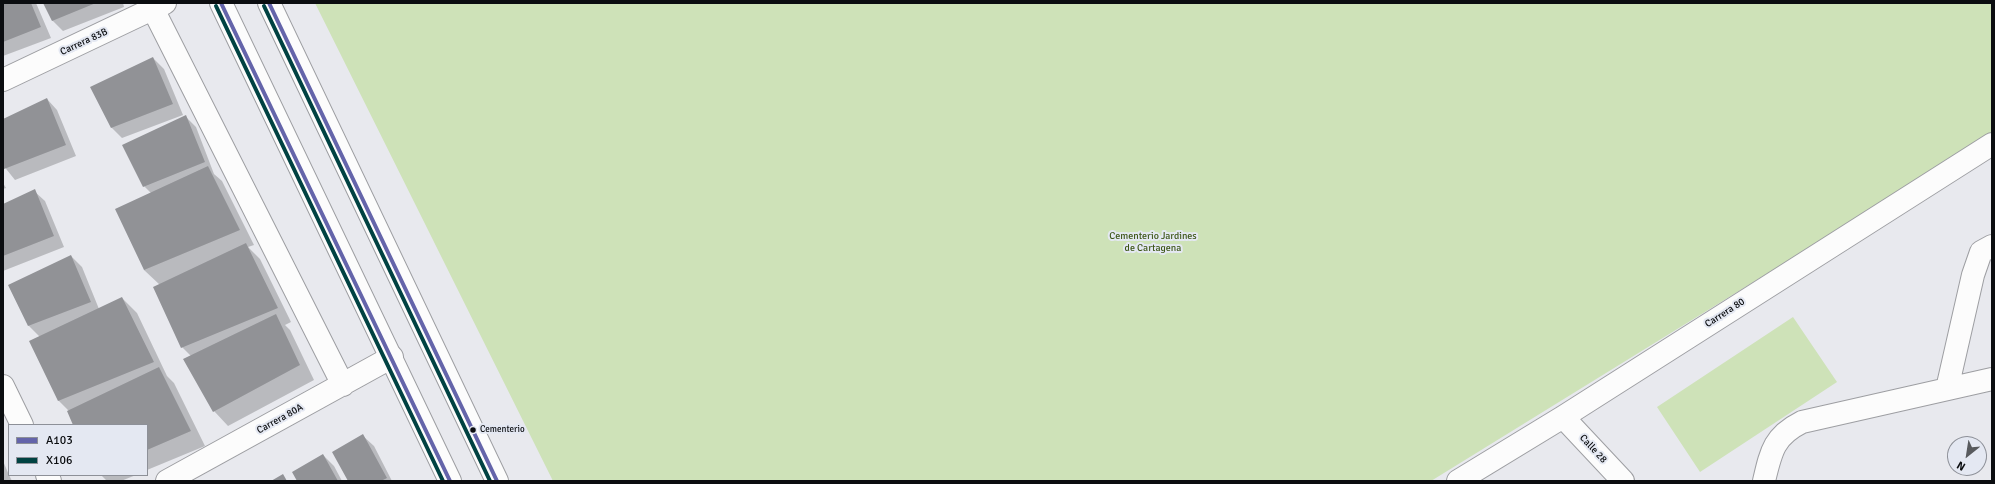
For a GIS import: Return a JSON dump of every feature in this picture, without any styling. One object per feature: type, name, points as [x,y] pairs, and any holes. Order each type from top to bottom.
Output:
[{"type":"main road","points":[[221,3],[450,481]]},
{"type":"main road","points":[[269,3],[497,481]]},
{"type":"main road","points":[[156,5],[343,385]]},
{"type":"main road","name":"Carrera 83B","points":[[3,80],[156,5]]},
{"type":"main road","name":"Carrera 80","points":[[1458,481],[1563,417],[1992,144]]},
{"type":"main road","points":[[1947,389],[1973,275],[1981,252],[1992,246]]},
{"type":"main road","name":"Carrera 80A","points":[[167,481],[392,358]]},
{"type":"main road","points":[[1764,481],[1774,444],[1789,429],[1802,422],[1992,379]]},
{"type":"main road","points":[[3,386],[22,424]]},
{"type":"main road","name":"Calle 28","points":[[1563,417],[1623,481]]},
{"type":"green space","name":"Cementerio Jardines de Cartagena","points":[[315,3],[1992,3],[1992,132],[1909,186],[1431,481],[553,481]]},
{"type":"green space","points":[[1793,317],[1837,382],[1700,472],[1657,407]]},
{"type":"building","points":[[3,3],[31,3],[41,27],[3,42]]},
{"type":"building","points":[[43,3],[96,3],[52,21]]},
{"type":"building","points":[[153,57],[173,104],[111,128],[90,87]]},
{"type":"building","points":[[47,98],[66,145],[4,169],[3,119]]},
{"type":"building","points":[[186,115],[205,162],[143,187],[122,145]]},
{"type":"building","points":[[208,166],[240,230],[144,270],[115,209]]},
{"type":"building","points":[[35,189],[54,236],[3,256],[3,204]]},
{"type":"building","points":[[246,243],[278,308],[181,348],[153,287]]},
{"type":"building","points":[[71,255],[91,302],[28,326],[8,285]]},
{"type":"building","points":[[122,297],[154,362],[58,401],[29,341]]},
{"type":"building","points":[[276,314],[300,365],[213,412],[183,359]]},
{"type":"building","points":[[159,367],[191,431],[148,450],[148,424],[73,424],[67,411]]},
{"type":"building","points":[[363,434],[387,478],[381,481],[348,481],[332,452]]},
{"type":"building","points":[[323,454],[338,481],[297,481],[292,472]]},
{"type":"building","points":[[283,474],[287,481],[271,481]]},
{"type":"transit line","name":"A103","points":[[221,3],[450,481]]},
{"type":"transit line","name":"A103","points":[[269,3],[497,481]]},
{"type":"transit line","name":"X106","points":[[216,6],[443,481]]},
{"type":"transit line","name":"X106","points":[[264,6],[490,481]]},
{"type":"place","name":"Cementerio","points":[[473,430]]}]
